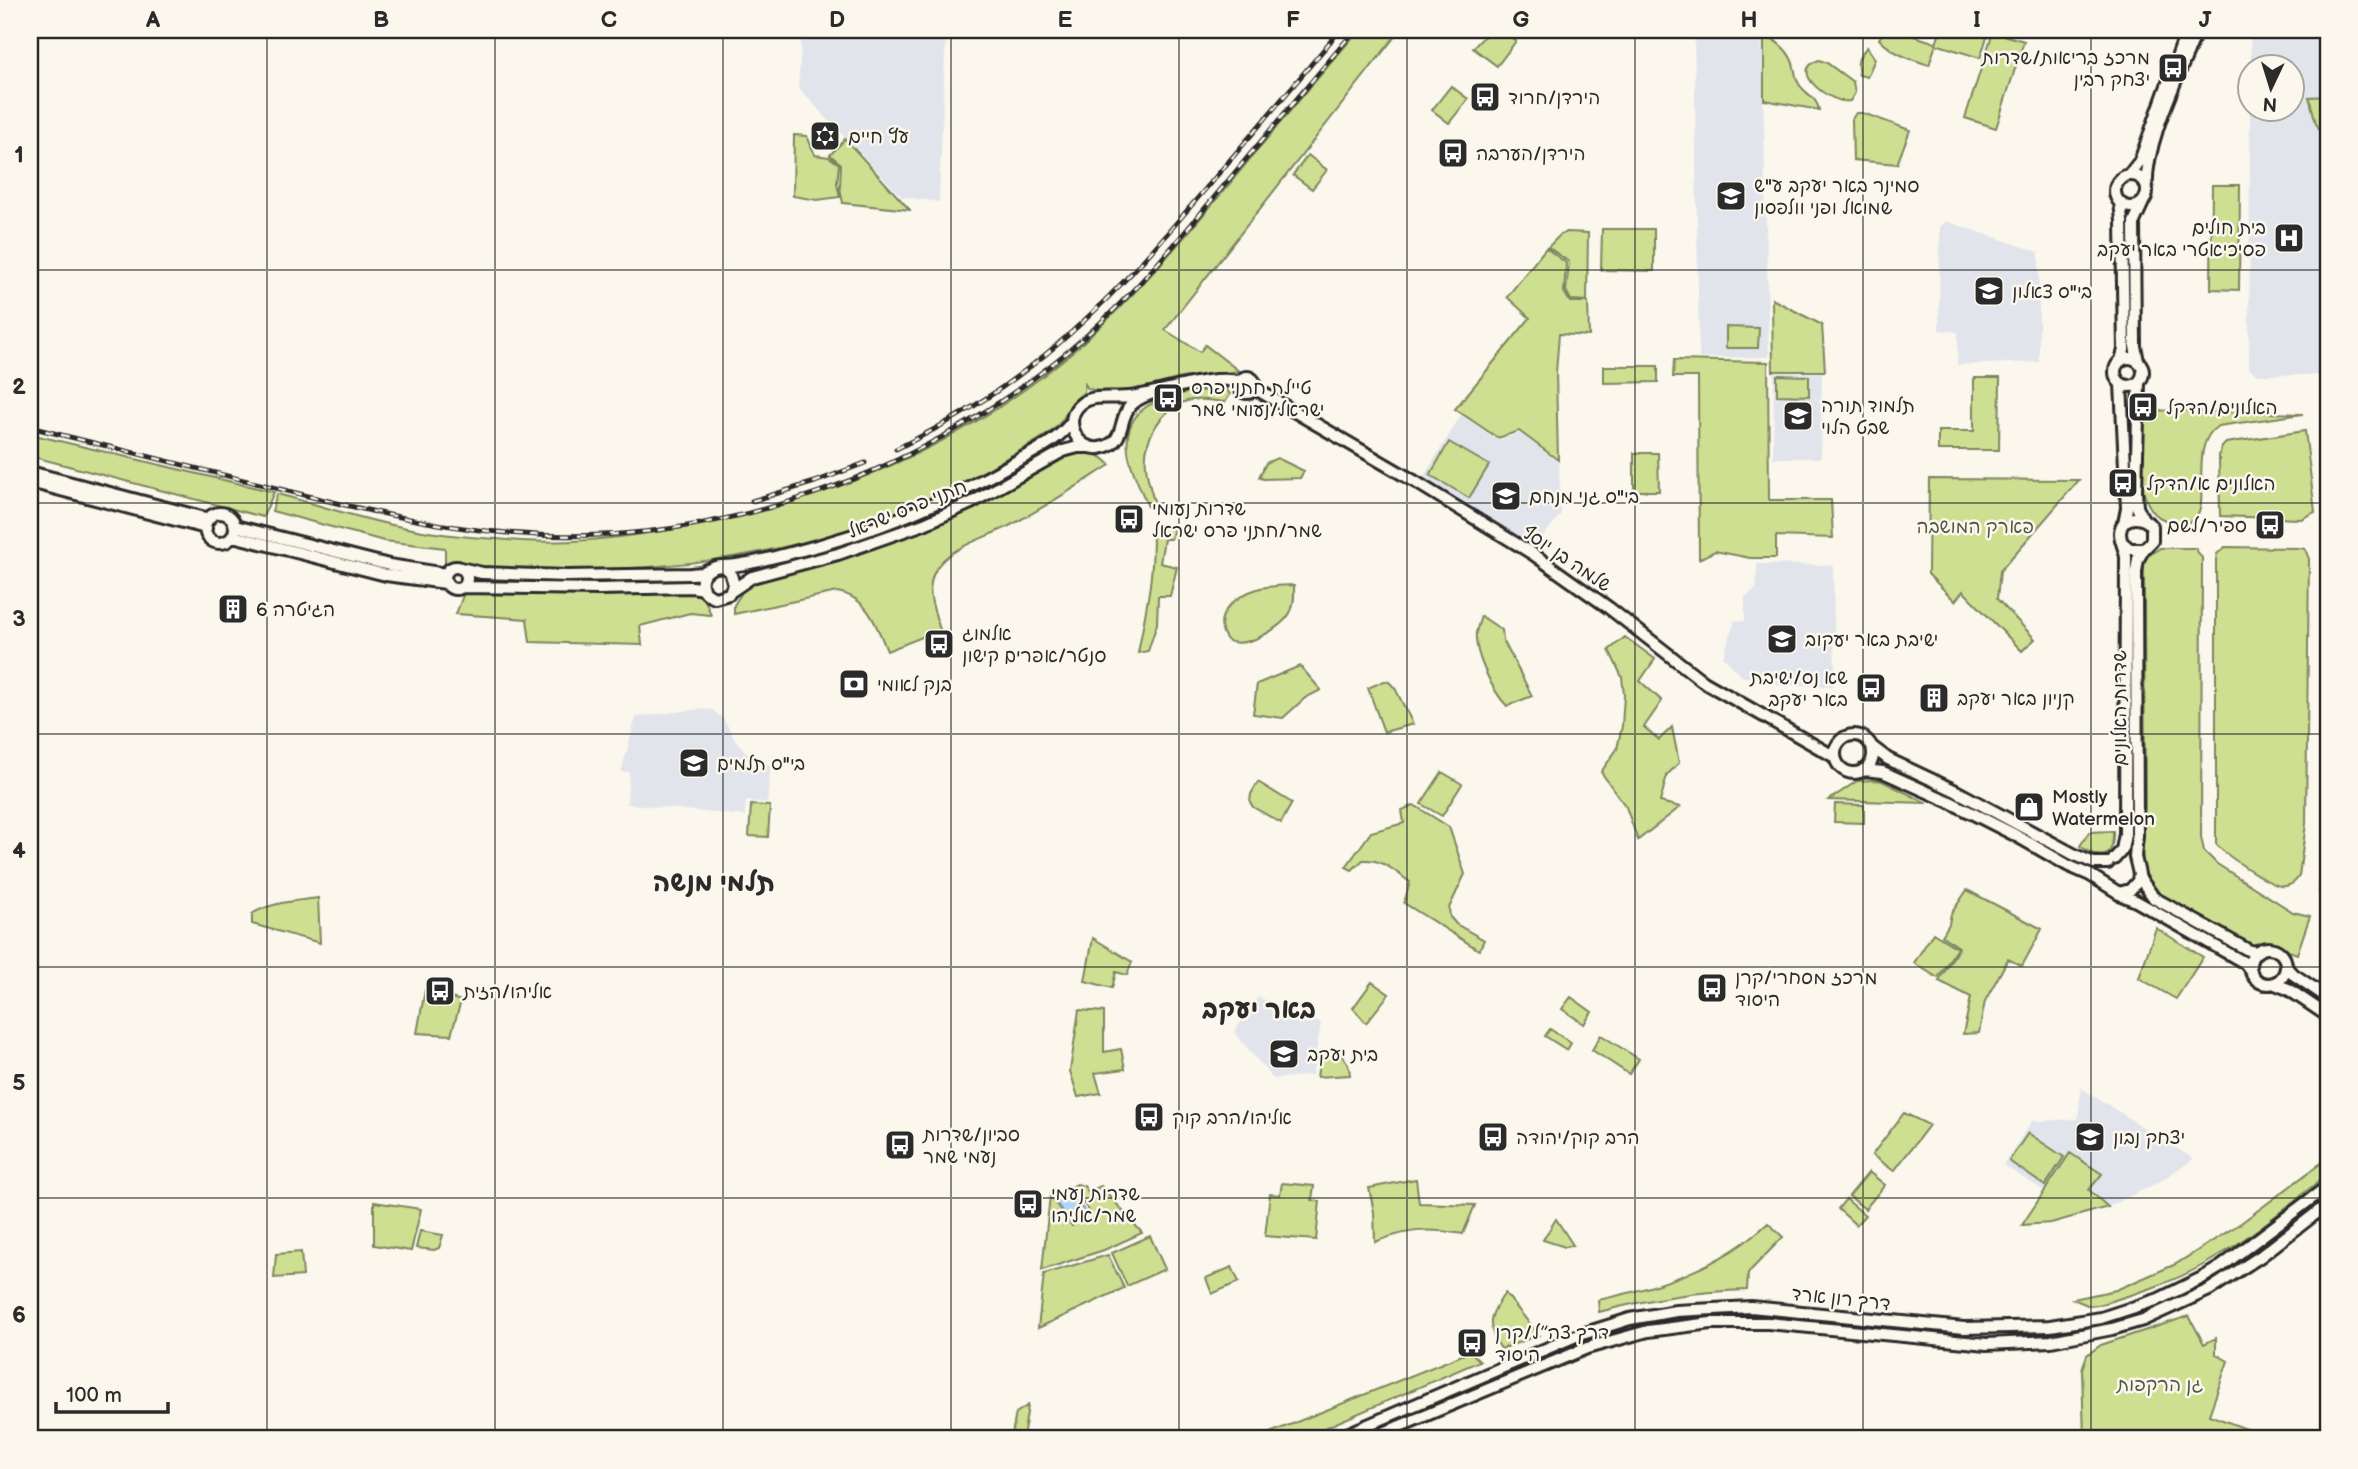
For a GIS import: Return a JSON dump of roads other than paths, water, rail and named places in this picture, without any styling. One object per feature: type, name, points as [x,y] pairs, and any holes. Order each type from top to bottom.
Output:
[{"type":"main road","points":[[2187,30],[2140,162],[2129,175],[2123,177],[2117,185],[2116,194],[2120,202],[2122,221],[2124,350],[2114,372],[2121,384],[2127,509],[2120,533],[2123,543],[2130,549],[2144,549],[2153,536],[2151,526],[2143,519],[2137,507],[2136,492],[2139,383],[2143,369],[2135,346],[2134,222],[2146,194],[2149,159],[2197,30]]},
{"type":"main road","points":[[2129,175],[2143,181],[2146,194]]},
{"type":"main road","points":[[2120,202],[2127,206],[2136,206],[2146,194]]},
{"type":"main road","points":[[2121,360],[2130,358],[2138,361]]},
{"type":"main road","name":"שלמה בן יוסף","points":[[1160,391],[1224,379],[1240,382],[1251,377],[1255,388],[1533,554],[1609,608],[1703,682],[1835,757]]},
{"type":"main road","points":[[2121,384],[2130,387],[2139,383]]},
{"type":"main road","points":[[1160,391],[1148,394],[1132,404],[1126,412],[1119,436],[1113,443],[1098,449],[1089,447],[1074,434],[1072,421],[1077,408],[1089,400],[1160,391]]},
{"type":"main road","points":[[1101,399],[1117,408],[1122,423]]},
{"type":"main road","name":"חתני פרס ישראל","points":[[721,566],[735,566],[822,545],[919,512],[965,491],[1048,443],[1065,432],[1072,421]]},
{"type":"main road","name":"חתני פרס ישראל","points":[[733,590],[752,577],[903,533],[971,503],[1063,451],[1089,447]]},
{"type":"main road","points":[[30,472],[207,524]]},
{"type":"main road","points":[[30,482],[207,524]]},
{"type":"main road","points":[[215,514],[224,514],[231,519],[234,531],[225,542],[216,542],[209,538],[207,524],[215,514]]},
{"type":"main road","points":[[2124,523],[2133,518],[2143,519]]},
{"type":"main road","points":[[234,531],[446,579],[456,590],[463,587],[704,589]]},
{"type":"main road","name":"שדרות האלונים","points":[[2111,861],[2122,850],[2125,834],[2126,557],[2123,543]]},
{"type":"main road","name":"שדרות האלונים","points":[[2138,873],[2135,857],[2136,572],[2138,559],[2144,549]]},
{"type":"main road","points":[[446,579],[452,568],[482,573],[566,576],[691,574],[721,566],[733,575],[733,590],[720,598],[711,597],[704,589],[702,579],[707,570]]},
{"type":"main road","points":[[460,568],[467,577],[463,587]]},
{"type":"main road","points":[[1816,745],[1829,747],[1847,736],[1857,735],[1867,740],[1871,747],[1888,759],[1956,791],[2075,855],[2094,863],[2126,859],[2154,898],[2250,951],[2257,952]]},
{"type":"main road","points":[[1839,741],[1835,747],[1835,757],[1837,764],[1845,771],[1884,772],[1951,802],[2136,901],[2245,963],[2262,983],[2273,983],[2288,989],[2328,1016]]},
{"type":"main road","points":[[1863,771],[1872,760],[1871,747]]},
{"type":"main road","points":[[2111,861],[2103,875],[2110,889],[2122,893],[2130,890],[2137,883],[2138,873]]},
{"type":"main road","points":[[2251,971],[2252,959],[2257,952],[2266,948],[2278,951],[2286,961],[2286,966],[2283,977],[2273,983]]},
{"type":"main road","points":[[2286,966],[2290,972],[2328,998]]},
{"type":"main road","name":"דרך רון ארד","points":[[1335,1439],[1576,1336],[1630,1319],[1676,1311],[1730,1307],[1785,1309],[1964,1328],[2050,1326],[2101,1318],[2159,1299],[2202,1278],[2222,1266],[2328,1186]]},
{"type":"main road","name":"דרך רון ארד","points":[[1368,1439],[1587,1349],[1625,1337],[1675,1327],[1711,1323],[1768,1323],[1987,1344],[2051,1340],[2112,1329],[2143,1320],[2209,1290],[2261,1256],[2328,1204]]},
{"type":"water","points":[[1069,1191],[1086,1213],[1072,1224],[1055,1202]]},
{"type":"railway","points":[[896,449],[928,433],[1005,386],[1098,308],[1168,232],[1340,30]]},
{"type":"railway","points":[[30,427],[357,508],[477,530],[586,536],[664,529],[742,515],[817,492],[891,463],[961,426],[1026,384],[1087,335],[1123,301],[1190,226],[1355,30]]},
{"type":"railway","points":[[752,501],[865,463]]},
{"type":"place","name":"מרכז בריאות/שדרות יצחק רבין","points":[[2173,68]]},
{"type":"place","name":"הירדן/חרוד","points":[[1485,97]]},
{"type":"place","name":"עץ חיים","points":[[825,136]]},
{"type":"place","name":"הירדן/הערבה","points":[[1453,153]]},
{"type":"place","name":"סמינר באר יעקב ע\"ש שמואל ופני וולפסון","points":[[1731,196]]},
{"type":"place","name":"בית חולים פסיכיאטרי באר יעקב","points":[[2289,238]]},
{"type":"place","name":"בי\"ס צאלון","points":[[1989,291]]},
{"type":"place","name":"טיילת חתני פרס ישראל/נעומי שמר","points":[[1168,398]]},
{"type":"place","name":"האלונים/הדקל","points":[[2143,407]]},
{"type":"place","name":"תלמוד תורה שבט הלוי","points":[[1798,416]]},
{"type":"place","name":"האלונים א/הדקל","points":[[2123,483]]},
{"type":"place","name":"בי\"ס גני מנחם","points":[[1506,496]]},
{"type":"place","name":"שדרות נעומי שמר/חתני פרס ישראל","points":[[1129,519]]},
{"type":"place","name":"ספיר/לשם","points":[[2270,525]]},
{"type":"place","name":"הגיטרה 6","points":[[233,609]]},
{"type":"place","name":"ישיבת באר יעקוב","points":[[1782,639]]},
{"type":"place","name":"אלמוג סנטר/אפרים קישון","points":[[939,644]]},
{"type":"place","name":"בנק לאומי","points":[[854,684]]},
{"type":"place","name":"שא נס/ישיבת באר יעקב","points":[[1871,688]]},
{"type":"place","name":"קניון באר יעקב","points":[[1934,698]]},
{"type":"place","name":"בי\"ס תלמים","points":[[694,763]]},
{"type":"place","name":"Mostly Watermelon","points":[[2029,807]]},
{"type":"place","name":"מרכז מסחרי/קרן היסוד","points":[[1712,988]]},
{"type":"place","name":"אליהו/הזית","points":[[440,991]]},
{"type":"place","name":"בית יעקב","points":[[1284,1054]]},
{"type":"place","name":"אליהו/הרב קוק","points":[[1149,1117]]},
{"type":"place","name":"הרב קוק/יהודה","points":[[1493,1137]]},
{"type":"place","name":"יצחק נבון","points":[[2090,1137]]},
{"type":"place","name":"סביון/שדרות נעמי שמר","points":[[900,1145]]},
{"type":"place","name":"שדרות נעמי שמר/אליהו","points":[[1028,1204]]},
{"type":"place","name":"דרך צה״ל/קרן היסוד","points":[[1472,1343]]},
{"type":"district","name":"תלמי מנשה","points":[[714,882]]},
{"type":"district","name":"באר יעקב","points":[[1259,1009]]},
{"type":"park label","name":"פארק המושבה","points":[[1975,526]]},
{"type":"park label","name":"גן הרקפות","points":[[2160,1384]]}]
